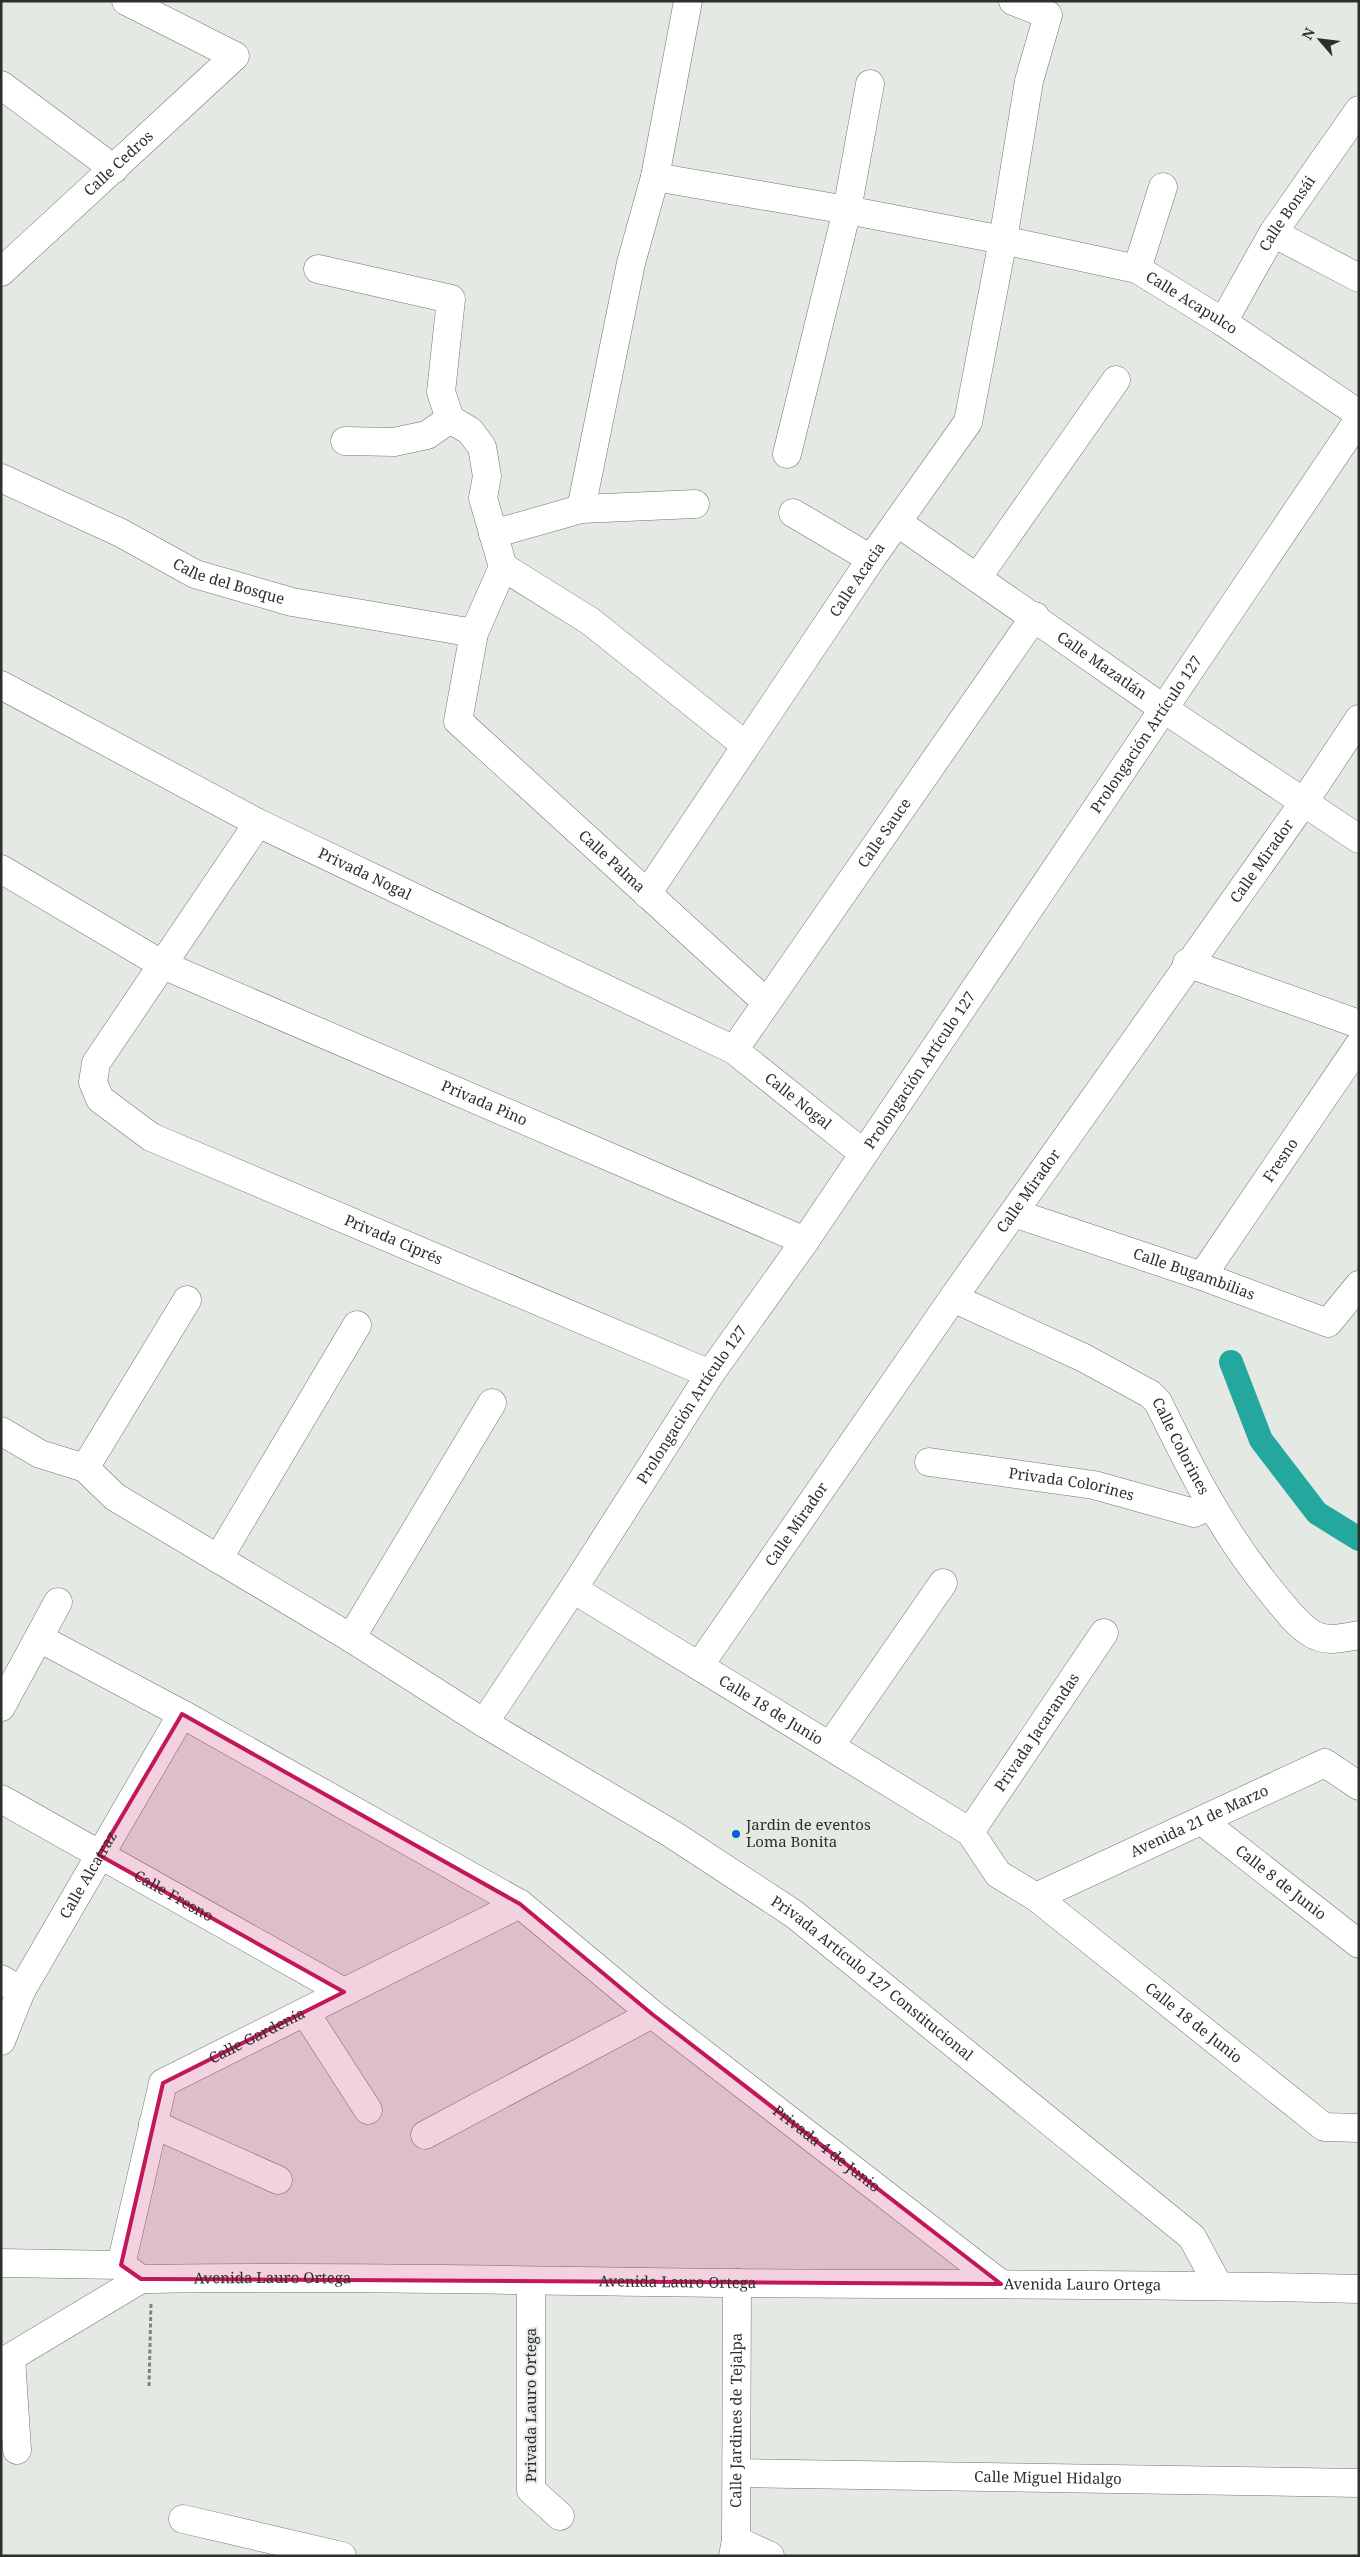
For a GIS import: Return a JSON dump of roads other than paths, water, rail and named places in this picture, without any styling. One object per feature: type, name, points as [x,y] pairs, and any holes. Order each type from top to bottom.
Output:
[{"type":"street","name":"Calle Cedros","points":[[1,272],[235,56],[126,1]]},
{"type":"street","points":[[581,509],[631,263],[655,177],[688,1]]},
{"type":"street","name":"Calle Acacia","points":[[647,894],[871,559],[968,422],[1003,240],[1029,81],[1048,15],[1013,1]]},
{"type":"street","points":[[787,454],[847,210],[870,84]]},
{"type":"street","points":[[1,85],[114,169]]},
{"type":"street","name":"Calle Bonsái","points":[[1223,322],[1273,233],[1359,110]]},
{"type":"street","name":"Calle Acapulco","points":[[655,177],[847,210],[1003,240],[1137,269],[1223,322],[1359,414]]},
{"type":"street","points":[[1137,269],[1163,187]]},
{"type":"street","points":[[1273,233],[1359,278]]},
{"type":"street","points":[[318,268],[451,299],[442,392],[450,419],[470,431],[482,447],[487,476],[483,498],[503,567],[474,633]]},
{"type":"street","points":[[977,578],[1116,380]]},
{"type":"street","points":[[345,440],[394,442],[427,435],[450,419]]},
{"type":"street","name":"Prolongación Artículo 127","points":[[484,1723],[573,1589],[710,1374],[804,1241],[1359,419]]},
{"type":"street","name":"Calle del Bosque","points":[[1,478],[121,533],[195,574],[292,602],[474,633]]},
{"type":"street","points":[[493,534],[581,509],[695,504]]},
{"type":"street","points":[[793,513],[871,559]]},
{"type":"street","name":"Calle Mazatlán","points":[[897,522],[1034,616],[1164,709],[1359,839]]},
{"type":"street","points":[[503,567],[590,621],[745,745]]},
{"type":"street","name":"Calle Sauce","points":[[734,1050],[1034,616]]},
{"type":"street","name":"Calle Palma","points":[[474,633],[458,720],[766,1002]]},
{"type":"street","name":"Privada Nogal","points":[[1,685],[258,823],[734,1050]]},
{"type":"street","name":"Calle Mirador","points":[[699,1666],[1187,963],[1304,802],[1359,719]]},
{"type":"street","points":[[163,965],[258,823]]},
{"type":"street","name":"Privada Pino","points":[[1,869],[163,965],[804,1241]]},
{"type":"street","points":[[1187,963],[1359,1024]]},
{"type":"street","name":"Privada Ciprés","points":[[163,965],[96,1063],[92,1082],[100,1099],[151,1137],[710,1374]]},
{"type":"street","name":"Fresno","points":[[1202,1276],[1359,1045]]},
{"type":"street","name":"Calle Nogal","points":[[734,1050],[863,1153]]},
{"type":"street","name":"Calle Bugambilias","points":[[1014,1213],[1202,1276],[1328,1323],[1359,1285]]},
{"type":"street","name":"Calle Colorines","points":[[953,1298],[1084,1358],[1150,1394],[1158,1402],[1210,1506],[1252,1568],[1298,1623],[1312,1634],[1331,1640],[1359,1635]]},
{"type":"street","points":[[1,1431],[40,1454],[85,1468],[187,1300]]},
{"type":"street","points":[[218,1559],[357,1325]]},
{"type":"street","points":[[352,1638],[492,1403]]},
{"type":"street","name":"Privada Colorines","points":[[930,1462],[1094,1485],[1194,1513],[1210,1506]]},
{"type":"street","name":"Privada Artículo 127 Constitucional","points":[[85,1468],[115,1497],[352,1638],[484,1723],[672,1834],[794,1914],[1192,2236],[1218,2285]]},
{"type":"street","points":[[830,1746],[942,1583]]},
{"type":"street","name":"Calle 18 de Junio","points":[[573,1589],[970,1832],[998,1874],[1036,1897],[1324,2127],[1359,2128]]},
{"type":"street","points":[[1,1707],[58,1602]]},
{"type":"street","name":"Privada Jacarandas","points":[[970,1832],[1104,1633]]},
{"type":"street","name":"Privada 4 de Junio","points":[[39,1638],[182,1714],[520,1904],[652,2014],[1001,2284]]},
{"type":"street","name":"Calle Alcatraz","points":[[1,2041],[11,1985],[100,1855],[182,1714]]},
{"type":"street","name":"Avenida 21 de Marzo","points":[[1036,1897],[1326,1763],[1359,1786]]},
{"type":"street","name":"Calle Fresno","points":[[1,1799],[344,1992]]},
{"type":"street","name":"Calle 8 de Junio","points":[[1202,1821],[1359,1944]]},
{"type":"street","name":"Calle Gardenía","points":[[138,2274],[153,2124],[163,2083],[520,1904]]},
{"type":"street","points":[[305,2012],[368,2110]]},
{"type":"street","points":[[425,2135],[652,2014]]},
{"type":"street","points":[[153,2124],[278,2180]]},
{"type":"street","name":"Avenida Lauro Ortega","points":[[1,2263],[138,2274],[256,2277],[737,2283],[1218,2285],[1359,2289]]},
{"type":"street","points":[[16,2450],[6,2361],[138,2274]]},
{"type":"street","name":"Privada Lauro Ortega","points":[[531,2281],[531,2490],[560,2516]]},
{"type":"street","name":"Calle Jardines de Tejalpa","points":[[735,2548],[737,2283]]},
{"type":"street","name":"Calle Miguel Hidalgo","points":[[737,2473],[1359,2483]]},
{"type":"street","points":[[183,2520],[342,2556]]},
{"type":"street","points":[[735,2548],[770,2556]]},
{"type":"waterway","points":[[1231,1362],[1261,1440],[1317,1513],[1359,1539]]},
{"type":"place","name":"Jardin de eventos Loma Bonita","points":[[736,1834]]}]
